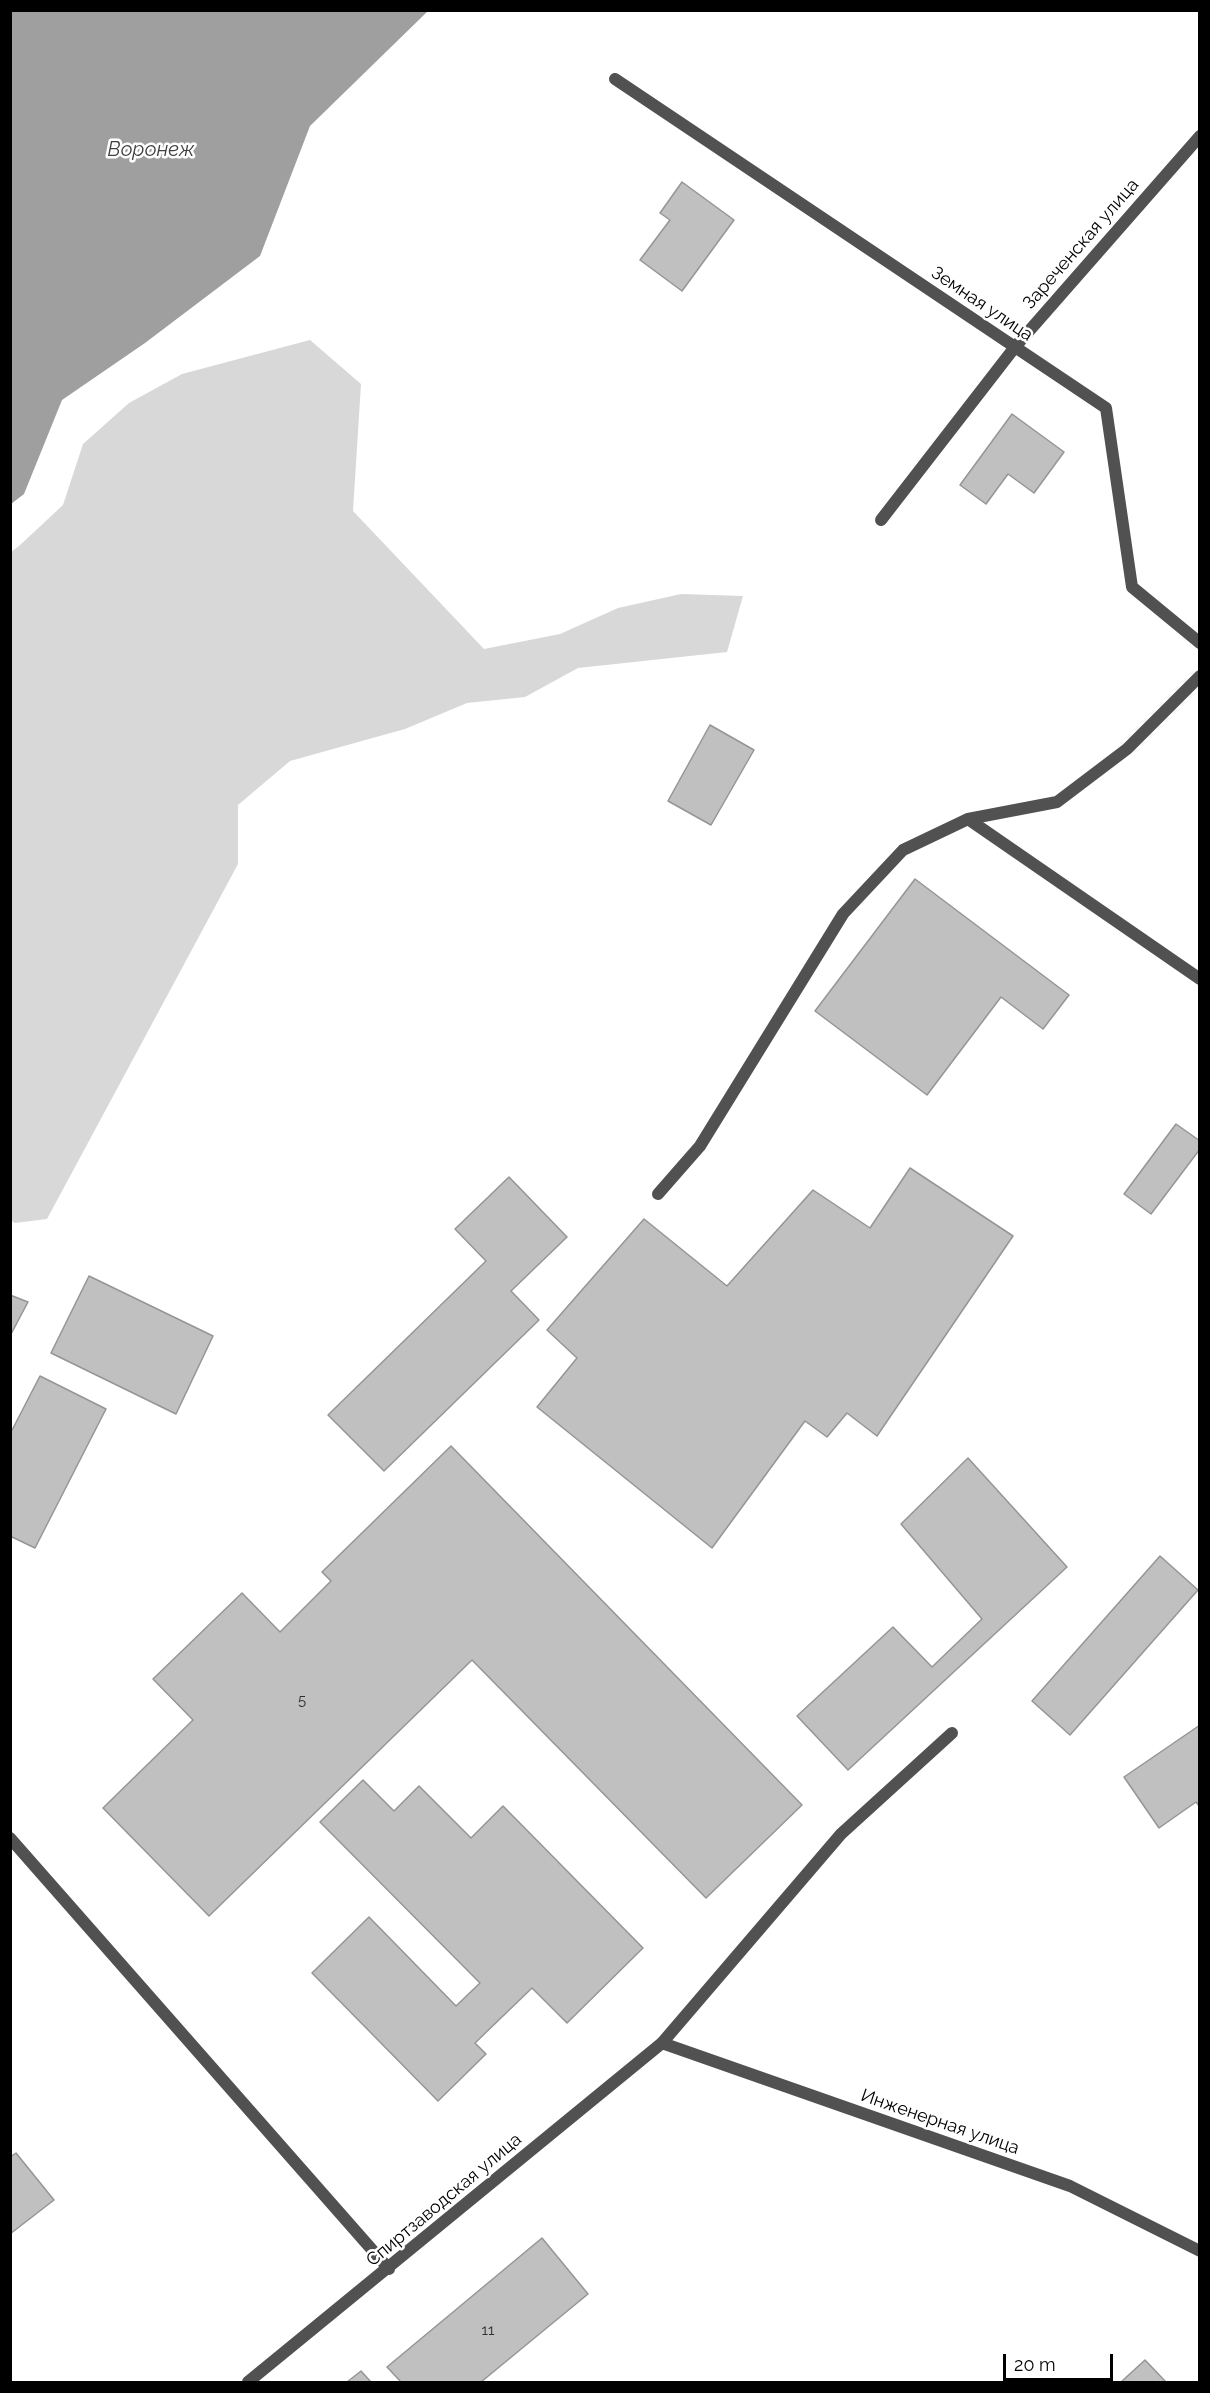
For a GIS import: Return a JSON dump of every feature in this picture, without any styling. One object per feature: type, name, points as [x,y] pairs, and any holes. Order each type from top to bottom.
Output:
[{"type":"street","name":"Земная улица","points":[[615,79],[1106,408],[1132,587],[1200,644]]},
{"type":"street","name":"Зареченская улица","points":[[881,520],[1015,347],[1200,136]]},
{"type":"street","points":[[658,1194],[700,1146],[843,914],[903,850],[968,819],[1057,802],[1127,749],[1200,676]]},
{"type":"street","points":[[968,819],[1200,979]]},
{"type":"street","name":"Спиртзаводская улица","points":[[248,2382],[389,2269],[662,2043],[841,1834],[952,1733]]},
{"type":"street","points":[[10,1838],[389,2269]]},
{"type":"street","name":"Инженерная улица","points":[[662,2043],[1070,2186],[1200,2251]]},
{"type":"shaded area","points":[[310,340],[361,384],[353,511],[484,649],[560,634],[618,608],[681,594],[743,596],[727,652],[578,668],[525,697],[467,703],[405,729],[290,761],[238,805],[238,864],[47,1219],[15,1223],[10,1220],[11,552],[63,505],[83,444],[129,403],[182,374]]},
{"type":"water","name":"Воронеж","points":[[11,10],[428,11],[310,126],[260,256],[145,343],[62,400],[24,494],[11,504]]},
{"type":"building","points":[[682,182],[734,220],[682,291],[640,260],[670,220],[660,213]]},
{"type":"building","points":[[1012,414],[1064,452],[1034,493],[1008,474],[986,504],[960,485]]},
{"type":"building","points":[[710,725],[754,750],[711,825],[668,801]]},
{"type":"building","points":[[915,879],[1069,995],[1043,1029],[1001,997],[927,1095],[815,1011]]},
{"type":"building","points":[[1176,1124],[1200,1141],[1200,1149],[1151,1214],[1124,1194]]},
{"type":"building","points":[[910,1168],[1013,1236],[877,1436],[847,1413],[827,1437],[805,1421],[712,1548],[537,1407],[577,1358],[547,1330],[644,1219],[727,1286],[813,1190],[870,1228]]},
{"type":"building","points":[[509,1177],[567,1237],[511,1291],[539,1320],[384,1471],[328,1415],[486,1261],[455,1229]]},
{"type":"building","points":[[89,1276],[213,1336],[176,1414],[51,1353]]},
{"type":"building","points":[[10,1295],[28,1302],[10,1336]]},
{"type":"building","points":[[40,1376],[106,1409],[35,1548],[10,1536],[10,1434]]},
{"type":"building","points":[[451,1446],[802,1805],[706,1898],[472,1660],[209,1916],[103,1808],[193,1720],[153,1679],[242,1593],[280,1632],[331,1581],[322,1572]]},
{"type":"building","points":[[968,1458],[1067,1567],[848,1770],[797,1716],[893,1627],[932,1667],[982,1619],[901,1524]]},
{"type":"building","points":[[1160,1556],[1198,1590],[1070,1735],[1032,1701]]},
{"type":"building","points":[[1200,1725],[1200,1807],[1196,1802],[1159,1828],[1124,1777]]},
{"type":"building","points":[[363,1780],[394,1811],[419,1786],[471,1838],[503,1806],[643,1948],[567,2023],[532,1988],[475,2043],[486,2054],[438,2101],[312,1973],[369,1917],[456,2006],[480,1983],[320,1822]]},
{"type":"building","points":[[16,2153],[54,2200],[10,2234],[10,2157]]},
{"type":"building","points":[[542,2238],[588,2294],[481,2382],[401,2382],[387,2367]]},
{"type":"building","points":[[1145,2360],[1166,2382],[1121,2382]]},
{"type":"building","points":[[361,2371],[371,2382],[347,2382]]}]
